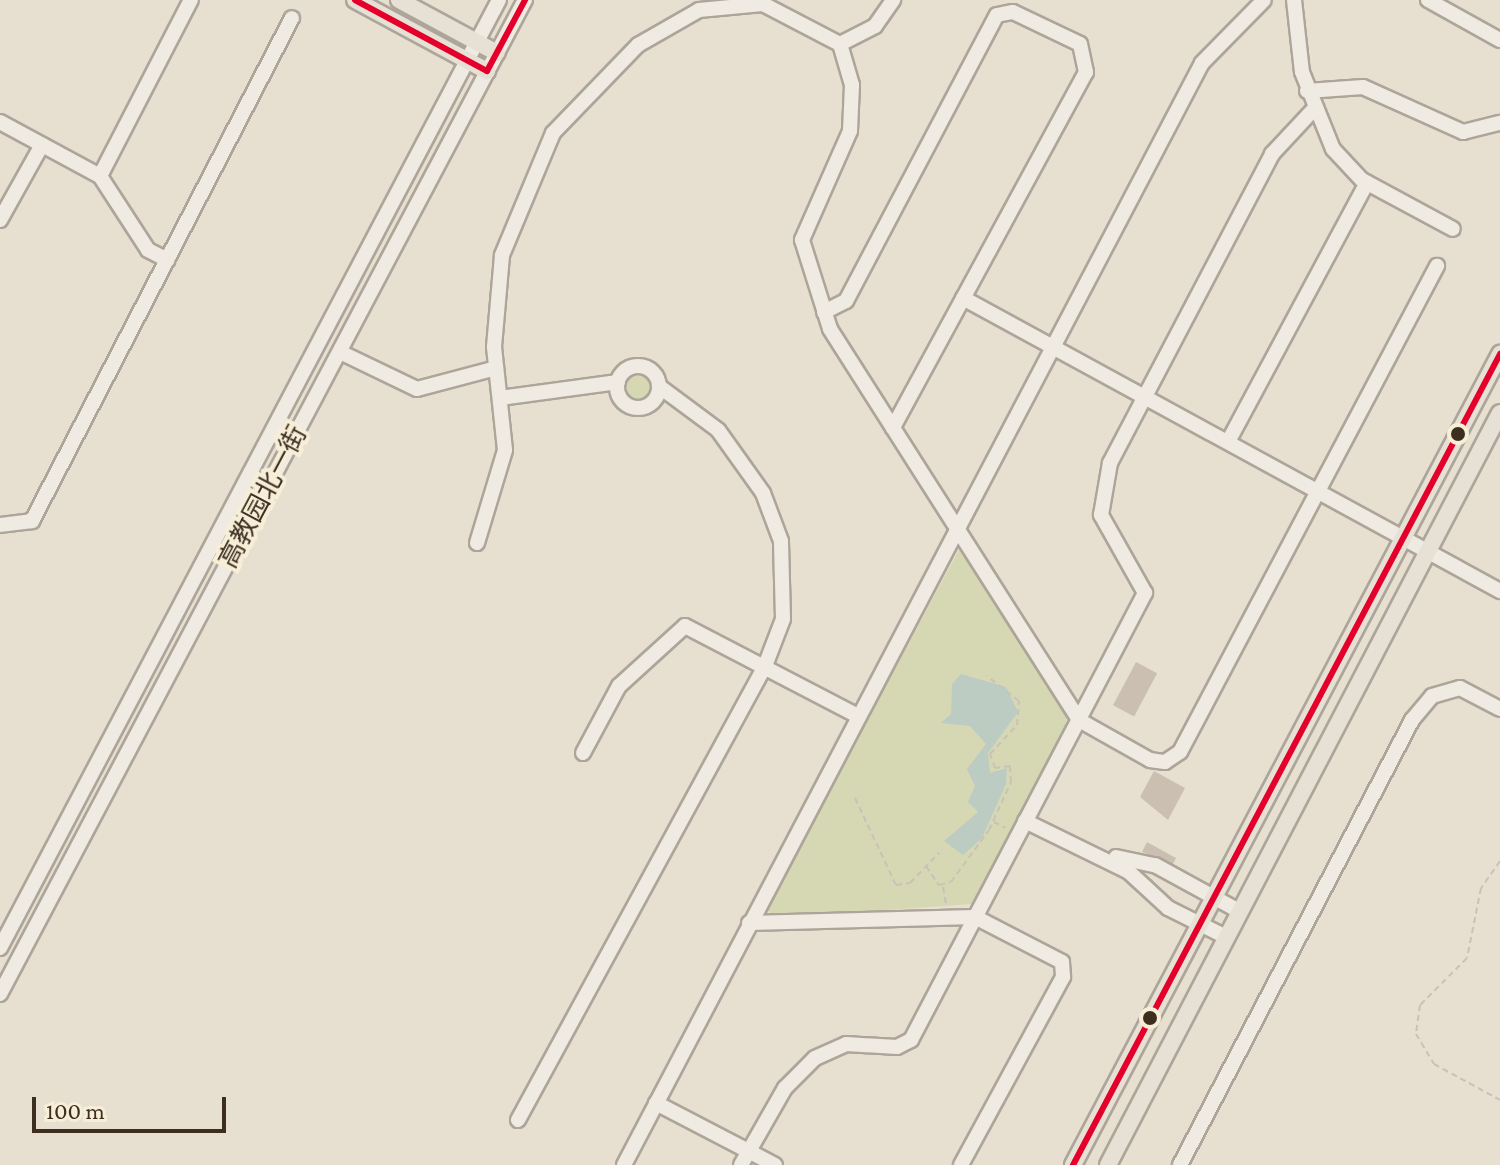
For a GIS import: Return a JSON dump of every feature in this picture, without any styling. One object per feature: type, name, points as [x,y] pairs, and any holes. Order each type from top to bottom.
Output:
[{"type":"main road","points":[[355,0],[487,71]]},
{"type":"main road","points":[[399,0],[497,53]]},
{"type":"main road","points":[[1073,1165],[1500,354]]},
{"type":"main road","points":[[1108,1165],[1500,413]]},
{"type":"street","points":[[100,176],[191,0]]},
{"type":"street","name":"高教园北一街","points":[[0,948],[499,0]]},
{"type":"street","name":"高教园北一街","points":[[0,994],[525,0]]},
{"type":"street","points":[[793,15],[802,0]]},
{"type":"street","points":[[840,44],[875,26],[893,0]]},
{"type":"street","points":[[624,1165],[956,528],[1207,56],[1264,0]]},
{"type":"street","points":[[1294,0],[1307,91],[1333,149],[1367,183],[1453,229]]},
{"type":"street","points":[[1428,0],[1500,40]]},
{"type":"street","points":[[477,543],[503,467],[496,368],[506,239],[553,133],[627,55],[687,15],[748,1],[793,15],[840,44],[852,85],[850,131],[802,240],[824,312],[893,428],[1079,720],[1150,760],[1177,756],[1437,266]]},
{"type":"street","points":[[824,312],[846,301],[995,18],[1009,10],[1075,41],[1089,62],[893,428]]},
{"type":"street","points":[[0,525],[32,521],[292,18]]},
{"type":"street","points":[[1307,91],[1363,87],[1463,132],[1500,123]]},
{"type":"street","points":[[745,1158],[785,1088],[815,1058],[846,1044],[897,1047],[911,1040],[1146,590],[1111,541],[1101,502],[1106,472],[1272,154],[1313,110]]},
{"type":"street","points":[[0,122],[100,176],[148,250],[168,260]]},
{"type":"street","points":[[0,220],[42,145]]},
{"type":"street","points":[[1229,440],[1367,183]]},
{"type":"street","points":[[963,298],[1229,440],[1500,591]]},
{"type":"street","points":[[340,352],[417,389],[496,368]]},
{"type":"street","points":[[518,1120],[765,666],[785,596],[775,520],[726,438],[660,387],[642,366],[628,368],[618,382],[620,399],[637,409],[655,400],[660,387]]},
{"type":"street","points":[[500,398],[618,382]]},
{"type":"street","points":[[583,753],[616,690],[680,628],[765,666],[858,716]]},
{"type":"street","points":[[1180,1165],[1412,720],[1432,696],[1460,688],[1500,709]]},
{"type":"street","points":[[1027,818],[1239,911]]},
{"type":"street","points":[[1027,818],[1129,872],[1160,902],[1226,937]]},
{"type":"street","points":[[749,923],[975,917],[1056,956],[1066,970],[961,1165]]},
{"type":"street","points":[[656,1103],[745,1158],[775,1165]]},
{"type":"path","points":[[942,886],[985,836],[1011,782],[1010,766],[995,768],[990,754],[1017,725],[1019,701],[987,676]]},
{"type":"path","points":[[855,798],[864,828],[883,845],[881,863],[890,880],[907,885],[939,853]]},
{"type":"path","points":[[1500,861],[1481,888],[1467,958],[1420,1005],[1416,1034],[1434,1064],[1500,1100]]},
{"type":"path","points":[[926,866],[942,886],[948,918]]},
{"type":"green space","points":[[638,374],[648,378],[652,388],[648,398],[638,402],[628,398],[624,388],[628,378]]},
{"type":"green space","points":[[960,548],[1067,716],[1064,733],[972,904],[775,918],[766,909]]},
{"type":"shaded area","points":[[961,674],[1006,687],[1018,712],[988,753],[990,773],[1007,768],[1006,784],[982,838],[963,855],[944,841],[978,812],[968,802],[975,786],[967,769],[986,744],[970,726],[941,723],[951,714],[952,684]]},
{"type":"building","points":[[1136,662],[1157,673],[1134,717],[1113,705]]},
{"type":"building","points":[[1154,771],[1185,788],[1168,820],[1140,797]]},
{"type":"building","points":[[1147,842],[1176,858],[1173,864],[1142,852]]},
{"type":"transit line","points":[[355,0],[487,71],[525,0]]},
{"type":"transit line","points":[[1073,1165],[1500,354]]}]
